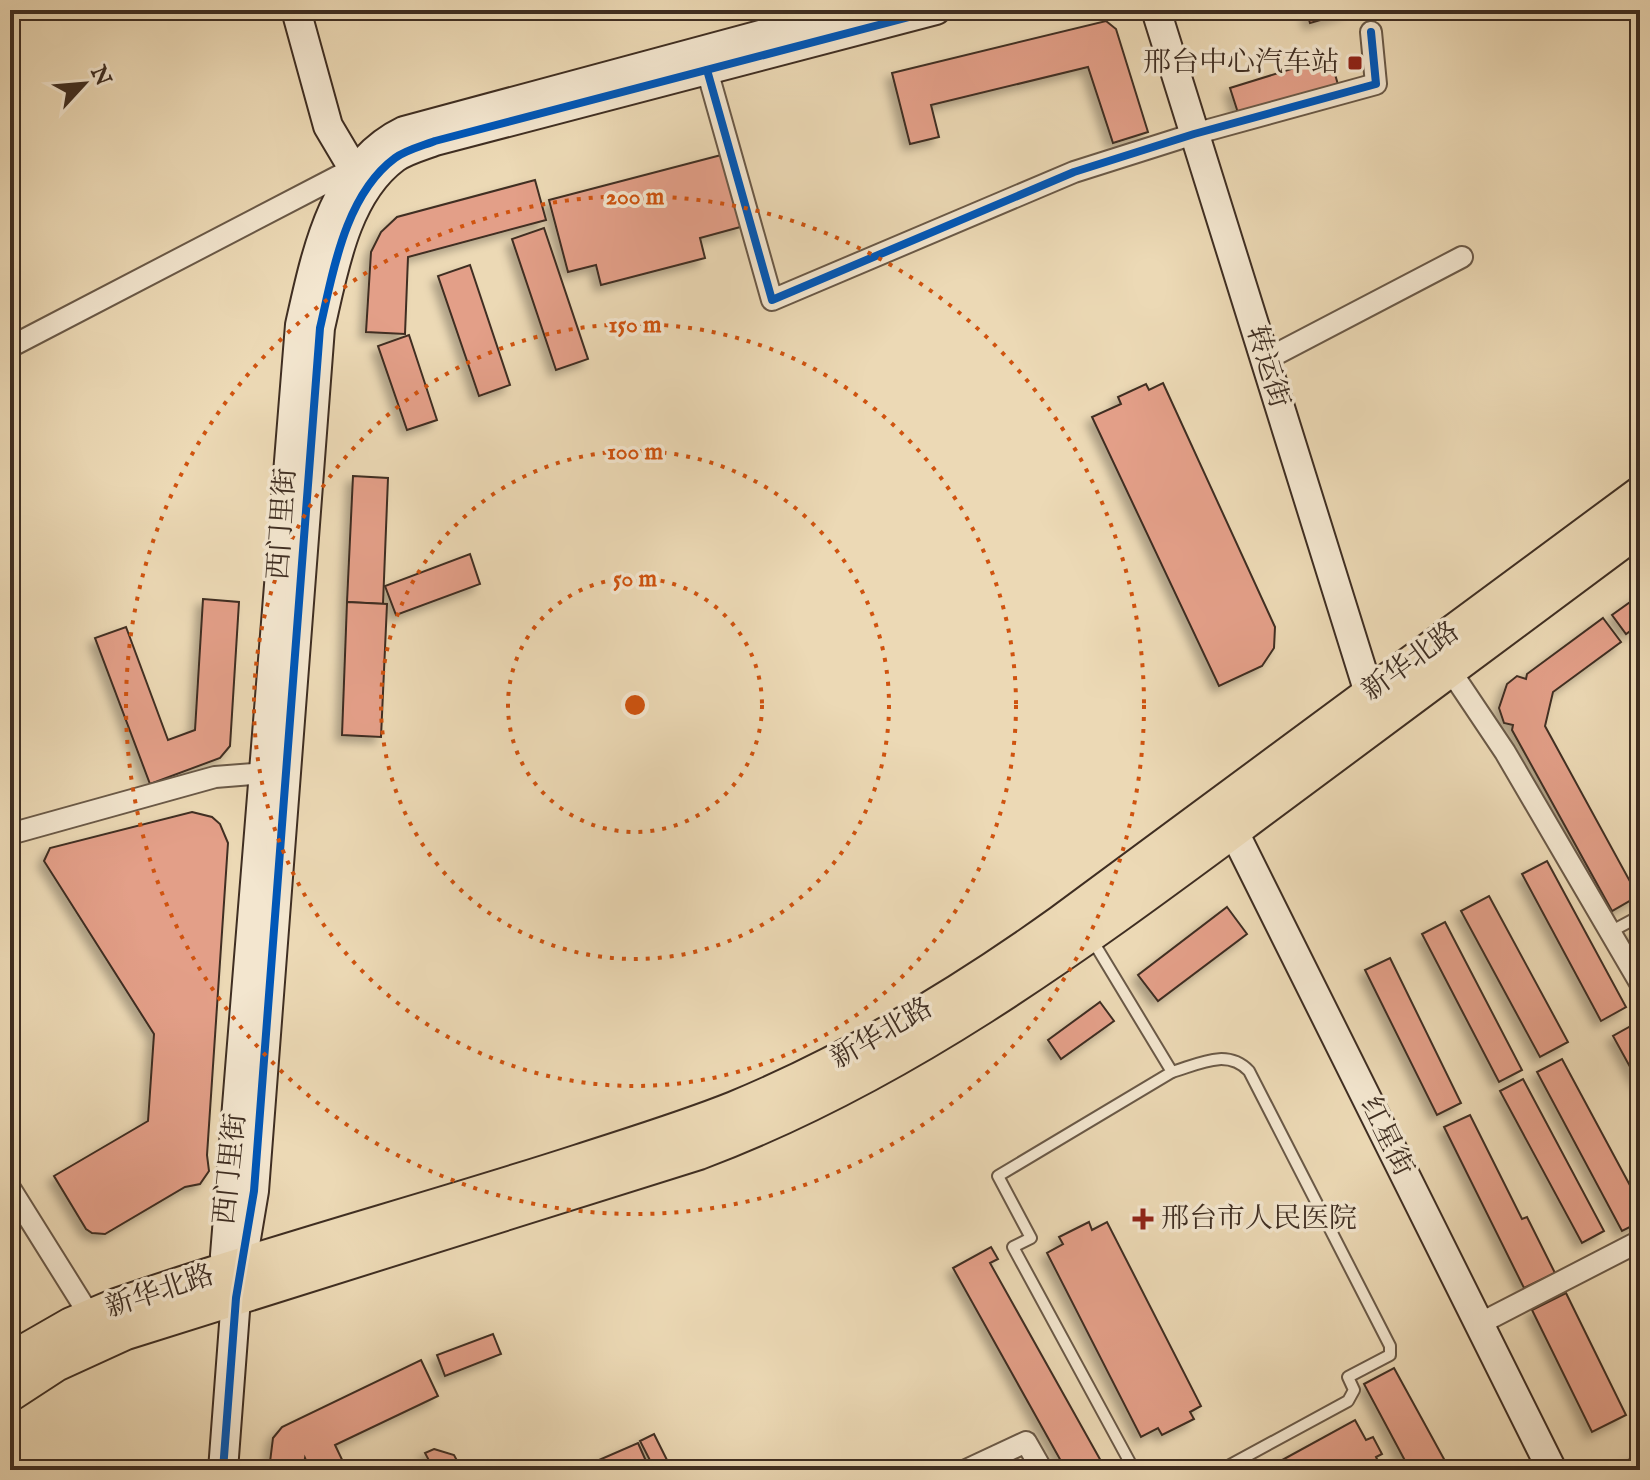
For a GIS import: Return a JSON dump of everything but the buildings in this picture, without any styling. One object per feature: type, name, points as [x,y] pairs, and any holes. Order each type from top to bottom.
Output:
[{"type":"main road","name":"新华北路","points":[[10,1395],[56,1365],[230,1285],[690,1125],[797,1080],[878,1039],[1227,817],[1382,702],[1640,493]]},
{"type":"main road","name":"新华北路","points":[[1382,702],[1450,670],[1640,529]]},
{"type":"main road","name":"新华北路","points":[[10,1359],[90,1316],[457,1231],[744,1136],[893,1064],[1000,999],[1090,937],[1227,817]]},
{"type":"street","points":[[296,10],[328,126],[338,145],[363,175]]},
{"type":"street","name":"西门里街","points":[[230,1285],[254,1191],[320,328],[336,260],[363,175],[395,157],[435,141],[707,70],[846,16],[936,10]]},
{"type":"street","name":"转运街","points":[[1156,10],[1204,131]]},
{"type":"street","name":"转运街","points":[[1176,10],[1204,131],[1382,702]]},
{"type":"street","points":[[220,1470],[210,1449],[210,1429],[230,1285],[233,1194],[300,325],[316,253],[383,140],[429,122],[846,16]]},
{"type":"street","points":[[707,70],[772,300],[1005,199],[1204,131],[1376,84],[1371,32]]},
{"type":"street","points":[[10,347],[363,175]]},
{"type":"street","points":[[1273,355],[1462,257]]},
{"type":"street","points":[[1450,670],[1505,752],[1640,983]]},
{"type":"street","points":[[10,834],[215,777],[266,773]]},
{"type":"street","name":"红星街","points":[[1227,817],[1552,1470]]},
{"type":"street","points":[[10,1188],[90,1316]]},
{"type":"street","points":[[1479,1324],[1640,1241]]},
{"type":"street","points":[[966,1470],[1026,1442],[1042,1470]]},
{"type":"lane","points":[[1610,932],[1640,916]]},
{"type":"lane","points":[[1090,937],[1172,1072]]},
{"type":"lane","points":[[1134,1470],[1013,1247],[1031,1238],[998,1176],[1172,1072],[1218,1058],[1240,1063],[1249,1071],[1390,1346],[1390,1355],[1348,1377],[1354,1390],[1348,1401],[1221,1470]]},
{"type":"cycle path","points":[[223,1470],[236,1298],[254,1191],[320,328],[336,259],[353,213],[378,174],[409,150],[936,10]]},
{"type":"cycle path","points":[[707,70],[772,300],[1074,172],[1194,134],[1376,84],[1371,32]]},
{"type":"place","name":"邢台中心汽车站","points":[[1355,63]]},
{"type":"place","name":"邢台市人民医院","points":[[1143,1219]]}]
